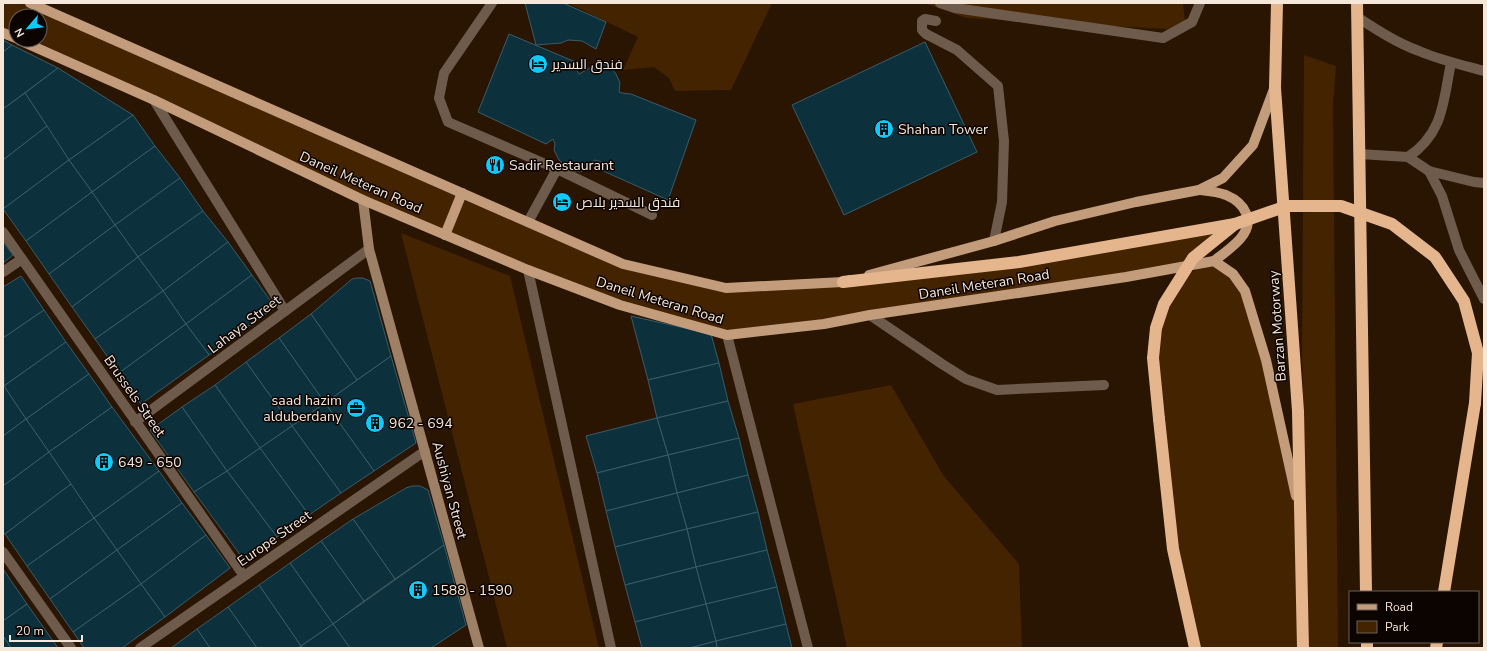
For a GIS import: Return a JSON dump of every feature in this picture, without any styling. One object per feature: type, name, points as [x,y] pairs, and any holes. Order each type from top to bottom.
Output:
[{"type":"highway","points":[[1357,3],[1366,591]]},
{"type":"highway","name":"Barzan Motorway","points":[[1277,7],[1275,88],[1298,411],[1303,648]]},
{"type":"highway","points":[[843,282],[1019,262],[1235,224],[1287,206],[1341,206],[1392,224],[1435,257],[1464,301],[1478,353],[1475,403],[1444,591]]},
{"type":"highway","points":[[1195,648],[1173,549],[1153,358],[1156,328],[1164,304],[1193,258],[1235,224]]},
{"type":"main road","name":"Daneil Meteran Road","points":[[30,3],[623,264],[726,288],[843,282],[994,241],[1055,221],[1136,202],[1199,190],[1223,178],[1253,145],[1275,88]]},
{"type":"main road","name":"Daneil Meteran Road","points":[[38,48],[154,100],[363,200],[528,270],[620,305],[727,334],[824,324],[870,315],[1126,277],[1214,261]]},
{"type":"main road","points":[[1199,190],[1225,194],[1231,197],[1240,202],[1248,215],[1249,222],[1247,229],[1241,238],[1214,261],[1233,274],[1245,291],[1266,360],[1300,511]]},
{"type":"main road","points":[[445,235],[462,193]]},
{"type":"street","points":[[492,3],[444,73],[439,98],[448,122],[557,169],[652,215]]},
{"type":"street","points":[[940,3],[955,8],[1163,38],[1192,22],[1200,3]]},
{"type":"street","points":[[1357,17],[1387,36],[1412,48],[1451,63],[1484,71]]},
{"type":"street","points":[[936,21],[925,19],[922,21],[922,30],[926,34],[957,50],[998,86],[1004,148],[1002,202],[994,241]]},
{"type":"street","points":[[1408,157],[1424,144],[1436,127],[1441,114],[1451,63]]},
{"type":"street","points":[[154,100],[285,311]]},
{"type":"street","points":[[1359,154],[1408,157],[1429,171],[1484,183]]},
{"type":"street","points":[[528,222],[557,169]]},
{"type":"street","points":[[1429,171],[1442,196],[1459,250],[1484,299]]},
{"type":"street","name":"Aushiyan Street","points":[[363,200],[368,249],[479,648]]},
{"type":"street","name":"Brussels Street","points":[[3,232],[244,576]]},
{"type":"street","name":"Lahaya Street","points":[[135,422],[368,249]]},
{"type":"street","points":[[3,272],[22,259]]},
{"type":"street","points":[[528,270],[611,648]]},
{"type":"street","points":[[870,315],[966,379],[996,390],[1104,385]]},
{"type":"street","points":[[727,334],[808,648]]},
{"type":"street","name":"Europe Street","points":[[140,648],[424,451]]},
{"type":"street","points":[[3,552],[71,648]]},
{"type":"green space","points":[[3,3],[22,3],[33,8],[8,8],[8,31],[3,29]]},
{"type":"green space","points":[[568,3],[772,3],[731,90],[675,91],[669,78],[654,67],[623,70],[638,37]]},
{"type":"green space","points":[[924,3],[1183,3],[1186,30],[966,18]]},
{"type":"green space","points":[[48,14],[618,264],[700,286],[816,286],[1225,229],[1187,261],[1129,273],[829,320],[726,330],[631,303],[577,285],[384,206],[43,48],[48,48]]},
{"type":"green space","points":[[1304,55],[1336,66],[1333,105],[1338,648],[1309,648],[1302,353]]},
{"type":"green space","points":[[401,233],[510,276],[599,648],[507,648]]},
{"type":"green space","points":[[1214,261],[1245,291],[1300,511],[1303,648],[1195,648],[1173,549],[1156,328],[1180,278]]},
{"type":"green space","points":[[891,385],[943,475],[1019,564],[1022,648],[847,648],[793,404]]},
{"type":"building","points":[[525,3],[563,3],[606,22],[596,49],[582,41],[568,40],[561,43],[536,45]]},
{"type":"building","points":[[509,34],[578,63],[575,67],[579,74],[599,63],[606,65],[616,74],[620,83],[619,92],[631,94],[696,120],[668,200],[601,170],[603,163],[599,161],[594,160],[588,168],[580,172],[570,170],[559,160],[554,150],[555,144],[553,139],[546,144],[478,112]]},
{"type":"building","points":[[3,40],[8,43],[8,48],[3,52]]},
{"type":"building","name":"Shahan Tower","points":[[925,42],[977,152],[844,215],[792,105]]},
{"type":"building","points":[[8,48],[18,48],[58,68],[3,109],[3,52]]},
{"type":"building","points":[[58,68],[133,115],[69,160],[25,93]]},
{"type":"building","points":[[25,93],[47,126],[3,160],[3,109]]},
{"type":"building","points":[[133,115],[155,146],[92,192],[69,160]]},
{"type":"building","points":[[47,126],[69,160],[3,209],[3,160]]},
{"type":"building","points":[[155,146],[180,178],[115,225],[92,192]]},
{"type":"building","points":[[69,160],[92,192],[26,241],[3,209]]},
{"type":"building","points":[[180,178],[203,211],[138,257],[115,225]]},
{"type":"building","points":[[92,192],[115,225],[49,274],[26,241]]},
{"type":"building","points":[[203,211],[228,242],[163,291],[138,257]]},
{"type":"building","points":[[115,225],[138,257],[72,307],[49,274]]},
{"type":"building","points":[[3,242],[13,255],[3,263]]},
{"type":"building","points":[[228,242],[252,275],[186,324],[163,291]]},
{"type":"building","points":[[138,257],[163,291],[95,339],[72,307]]},
{"type":"building","points":[[252,275],[275,307],[209,355],[186,324]]},
{"type":"building","points":[[21,276],[44,310],[3,338],[3,287]]},
{"type":"building","points":[[363,278],[370,281],[391,356],[357,380],[311,314],[352,279]]},
{"type":"building","points":[[163,291],[186,324],[119,373],[95,339]]},
{"type":"building","points":[[44,310],[66,342],[4,386],[3,338]]},
{"type":"building","points":[[311,314],[357,380],[325,403],[279,338]]},
{"type":"building","points":[[631,316],[711,334],[719,363],[648,380]]},
{"type":"building","points":[[186,324],[209,355],[141,404],[119,373]]},
{"type":"building","points":[[279,338],[325,403],[292,426],[246,362]]},
{"type":"building","points":[[66,342],[89,374],[26,419],[4,386]]},
{"type":"building","name":"962 - 694","points":[[391,356],[416,443],[374,471],[325,403]]},
{"type":"building","points":[[246,362],[292,426],[260,448],[215,385]]},
{"type":"building","points":[[719,363],[728,401],[657,418],[648,380]]},
{"type":"building","points":[[89,374],[112,407],[49,452],[26,419]]},
{"type":"building","points":[[215,385],[260,448],[227,471],[182,407]]},
{"type":"building","points":[[3,386],[26,419],[3,436]]},
{"type":"building","points":[[728,401],[739,438],[668,455],[657,418]]},
{"type":"building","points":[[325,403],[374,471],[341,493],[292,426]]},
{"type":"building","name":"649 - 650","points":[[112,407],[159,471],[94,518],[49,452]]},
{"type":"building","points":[[182,407],[227,471],[194,492],[150,430]]},
{"type":"building","points":[[657,418],[668,455],[597,473],[586,436]]},
{"type":"building","points":[[26,419],[49,452],[3,486],[3,436]]},
{"type":"building","points":[[292,426],[341,493],[309,515],[260,448]]},
{"type":"building","points":[[739,438],[748,475],[677,493],[668,455]]},
{"type":"building","points":[[260,448],[309,515],[277,537],[227,471]]},
{"type":"building","points":[[49,452],[71,484],[5,534],[3,532],[3,486]]},
{"type":"building","points":[[668,455],[677,493],[606,511],[597,473]]},
{"type":"building","points":[[159,471],[182,503],[117,550],[94,518]]},
{"type":"building","points":[[227,471],[277,537],[244,560],[194,492]]},
{"type":"building","points":[[748,475],[758,512],[687,529],[677,493]]},
{"type":"building","points":[[71,484],[94,518],[27,566],[5,534]]},
{"type":"building","points":[[412,486],[420,486],[428,490],[444,545],[395,579],[353,519]]},
{"type":"building","points":[[677,493],[687,529],[615,547],[606,511]]},
{"type":"building","points":[[182,503],[206,535],[141,584],[117,550]]},
{"type":"building","points":[[758,512],[767,550],[696,567],[687,529]]},
{"type":"building","points":[[94,518],[117,550],[50,599],[27,566]]},
{"type":"building","points":[[353,519],[395,579],[364,601],[321,541]]},
{"type":"building","points":[[687,529],[696,567],[625,585],[615,547]]},
{"type":"building","points":[[206,535],[230,568],[165,617],[141,584]]},
{"type":"building","points":[[321,541],[364,601],[333,624],[290,563]]},
{"type":"building","name":"1588 - 1590","points":[[444,545],[466,625],[431,648],[350,648],[333,624]]},
{"type":"building","points":[[117,550],[141,584],[73,632],[50,599]]},
{"type":"building","points":[[767,550],[777,587],[706,604],[696,567]]},
{"type":"building","points":[[290,563],[333,624],[301,646],[259,585]]},
{"type":"building","points":[[696,567],[706,604],[635,622],[625,585]]},
{"type":"building","points":[[3,569],[27,604],[3,621]]},
{"type":"building","points":[[141,584],[165,617],[122,648],[84,648],[73,632]]},
{"type":"building","points":[[259,585],[301,646],[298,648],[257,648],[228,607]]},
{"type":"building","points":[[777,587],[786,624],[716,641],[706,604]]},
{"type":"building","points":[[27,604],[58,648],[11,648],[3,636],[3,621]]},
{"type":"building","points":[[706,604],[716,641],[690,648],[642,648],[635,622]]},
{"type":"building","points":[[228,607],[257,648],[210,648],[197,629]]},
{"type":"building","points":[[333,624],[350,648],[303,648],[301,646]]},
{"type":"building","points":[[786,624],[792,648],[717,648],[716,641]]},
{"type":"building","points":[[197,629],[210,648],[171,648]]},
{"type":"building","points":[[3,636],[11,648],[3,648]]},
{"type":"building","points":[[716,641],[717,648],[690,648]]},
{"type":"place","name":"فندق السدير","points":[[538,64]]},
{"type":"place","name":"Shahan Tower","points":[[884,129]]},
{"type":"place","name":"Sadir Restaurant","points":[[495,165]]},
{"type":"place","name":"فندق السدير بلاص","points":[[562,202]]},
{"type":"place","name":"saad hazim alduberdany","points":[[356,408]]},
{"type":"place","name":"962 - 694","points":[[375,423]]},
{"type":"place","name":"649 - 650","points":[[104,462]]},
{"type":"place","name":"1588 - 1590","points":[[418,590]]}]
